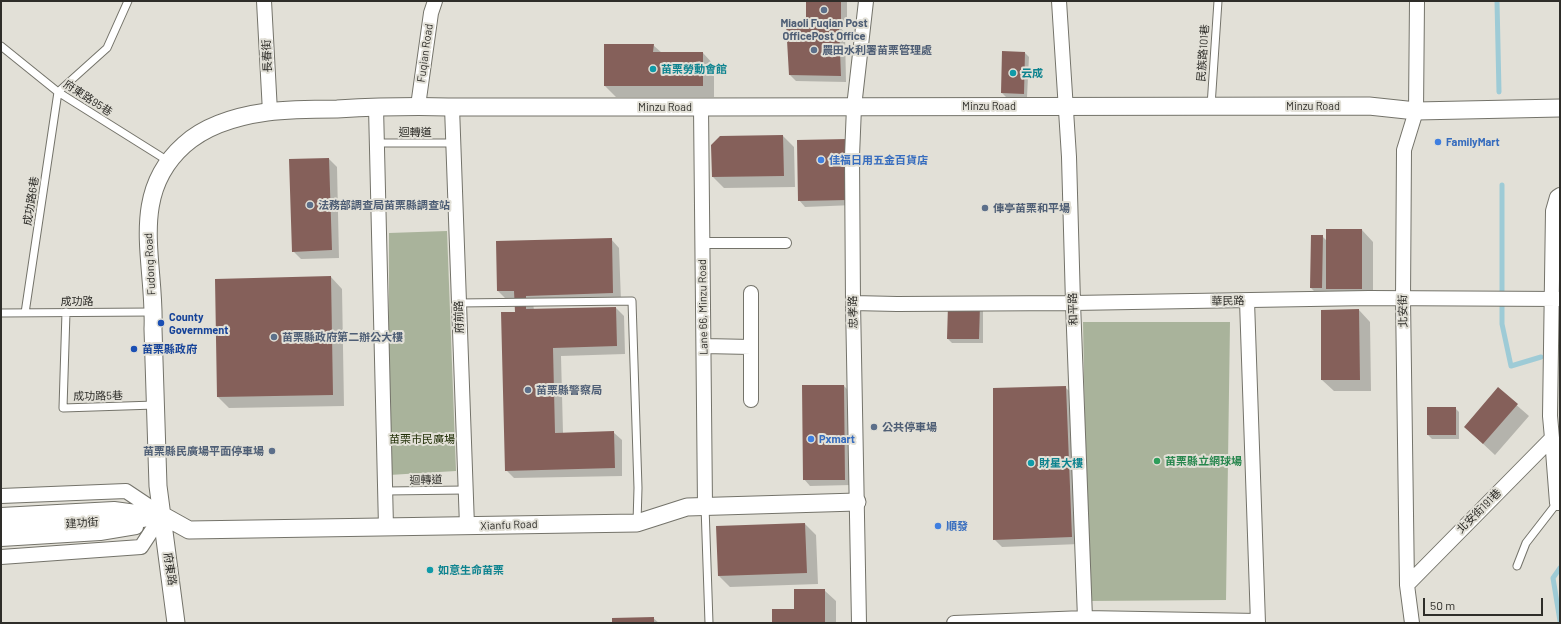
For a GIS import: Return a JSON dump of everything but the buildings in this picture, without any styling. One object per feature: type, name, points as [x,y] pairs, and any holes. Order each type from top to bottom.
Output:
[{"type":"street","name":"長春街","points":[[264,1],[270,112]]},
{"type":"street","name":"Fuqian Road","points":[[418,106],[431,13],[435,1]]},
{"type":"street","name":"忠孝路","points":[[859,623],[853,303],[852,156],[854,107],[866,1]]},
{"type":"street","name":"和平路","points":[[1059,1],[1069,157],[1085,618]]},
{"type":"street","name":"北安街","points":[[1412,623],[1407,585],[1403,299],[1404,150],[1416,110],[1417,1]]},
{"type":"street","name":"Fudong Road","points":[[162,515],[158,486],[153,312],[147,239],[153,188],[168,161],[186,143],[202,132],[237,117],[270,112],[418,106]]},
{"type":"street","name":"Minzu Road","points":[[418,106],[701,108],[1369,106],[1416,110],[1560,108]]},
{"type":"street","points":[[376,107],[386,527]]},
{"type":"street","name":"府前路","points":[[452,107],[467,526]]},
{"type":"street","name":"Lane 66, Minzu Road","points":[[701,108],[705,506]]},
{"type":"street","points":[[1558,503],[1556,437],[1550,416],[1556,299],[1553,211],[1557,197],[1560,195]]},
{"type":"street","points":[[703,243],[786,243]]},
{"type":"street","points":[[751,293],[751,400]]},
{"type":"street","name":"華民路","points":[[853,303],[1073,303],[1370,298],[1556,299]]},
{"type":"street","points":[[954,623],[1085,618],[1258,622],[1247,301]]},
{"type":"street","points":[[704,346],[751,347]]},
{"type":"street","name":"北安街191巷","points":[[1407,585],[1556,437]]},
{"type":"street","points":[[1,496],[126,491],[162,515]]},
{"type":"street","name":"Xianfu Road","points":[[162,515],[189,530],[637,523],[687,506],[857,502]]},
{"type":"street","points":[[1,516],[114,509],[162,515]]},
{"type":"street","points":[[1,539],[100,533],[136,527],[162,515]]},
{"type":"street","points":[[1,558],[141,547],[162,515]]},
{"type":"street","name":"建功街","points":[[1,529],[133,520],[162,515]]},
{"type":"street","name":"府東路","points":[[162,515],[172,580],[176,623]]},
{"type":"lane","points":[[58,92],[107,48],[128,1]]},
{"type":"lane","name":"民族路101巷","points":[[1211,106],[1218,1]]},
{"type":"lane","name":"府東路95巷","points":[[1,46],[58,92],[168,161]]},
{"type":"lane","name":"成功路6巷","points":[[25,313],[58,92]]},
{"type":"lane","name":"迴轉道","points":[[377,142],[453,143]]},
{"type":"lane","points":[[458,303],[632,301],[638,488],[637,523]]},
{"type":"lane","name":"成功路5巷","points":[[66,312],[63,408],[156,405]]},
{"type":"lane","name":"成功路","points":[[1,314],[153,312]]},
{"type":"lane","name":"迴轉道","points":[[386,491],[466,490]]},
{"type":"lane","points":[[1517,566],[1526,543],[1558,503]]},
{"type":"lane","points":[[705,506],[709,623]]},
{"type":"green space","name":"苗栗市民廣場","points":[[447,231],[456,471],[389,475],[389,233]]},
{"type":"green space","name":"苗栗縣立網球場","points":[[1083,322],[1230,322],[1226,600],[1088,601]]},
{"type":"waterway","points":[[1497,1],[1499,92]]},
{"type":"waterway","points":[[1502,185],[1502,324],[1511,366],[1541,357]]},
{"type":"waterway","points":[[1560,568],[1553,578],[1560,621]]},
{"type":"place","name":"Miaoli Fuqian Post OfficePost Office","points":[[824,10]]},
{"type":"place","name":"農田水利署苗栗管理處","points":[[814,50]]},
{"type":"place","name":"苗栗勞動會館","points":[[653,69]]},
{"type":"place","name":"云成","points":[[1013,73]]},
{"type":"place","name":"FamilyMart","points":[[1438,142]]},
{"type":"place","name":"佳福日用五金百貨店","points":[[821,160]]},
{"type":"place","name":"法務部調查局苗栗縣調查站","points":[[310,205]]},
{"type":"place","name":"俥亭苗栗和平場","points":[[985,208]]},
{"type":"place","name":"County Government","points":[[161,323]]},
{"type":"place","name":"苗栗縣政府第二辦公大樓","points":[[274,337]]},
{"type":"place","name":"苗栗縣政府","points":[[134,349]]},
{"type":"place","name":"苗栗縣警察局","points":[[528,390]]},
{"type":"place","name":"公共停車場","points":[[874,427]]},
{"type":"place","name":"Pxmart","points":[[811,439]]},
{"type":"place","name":"苗栗縣民廣場平面停車場","points":[[272,451]]},
{"type":"place","name":"苗栗縣立網球場","points":[[1157,461]]},
{"type":"place","name":"財星大樓","points":[[1031,463]]},
{"type":"place","name":"順發","points":[[938,526]]},
{"type":"place","name":"如意生命苗栗","points":[[430,570]]}]
